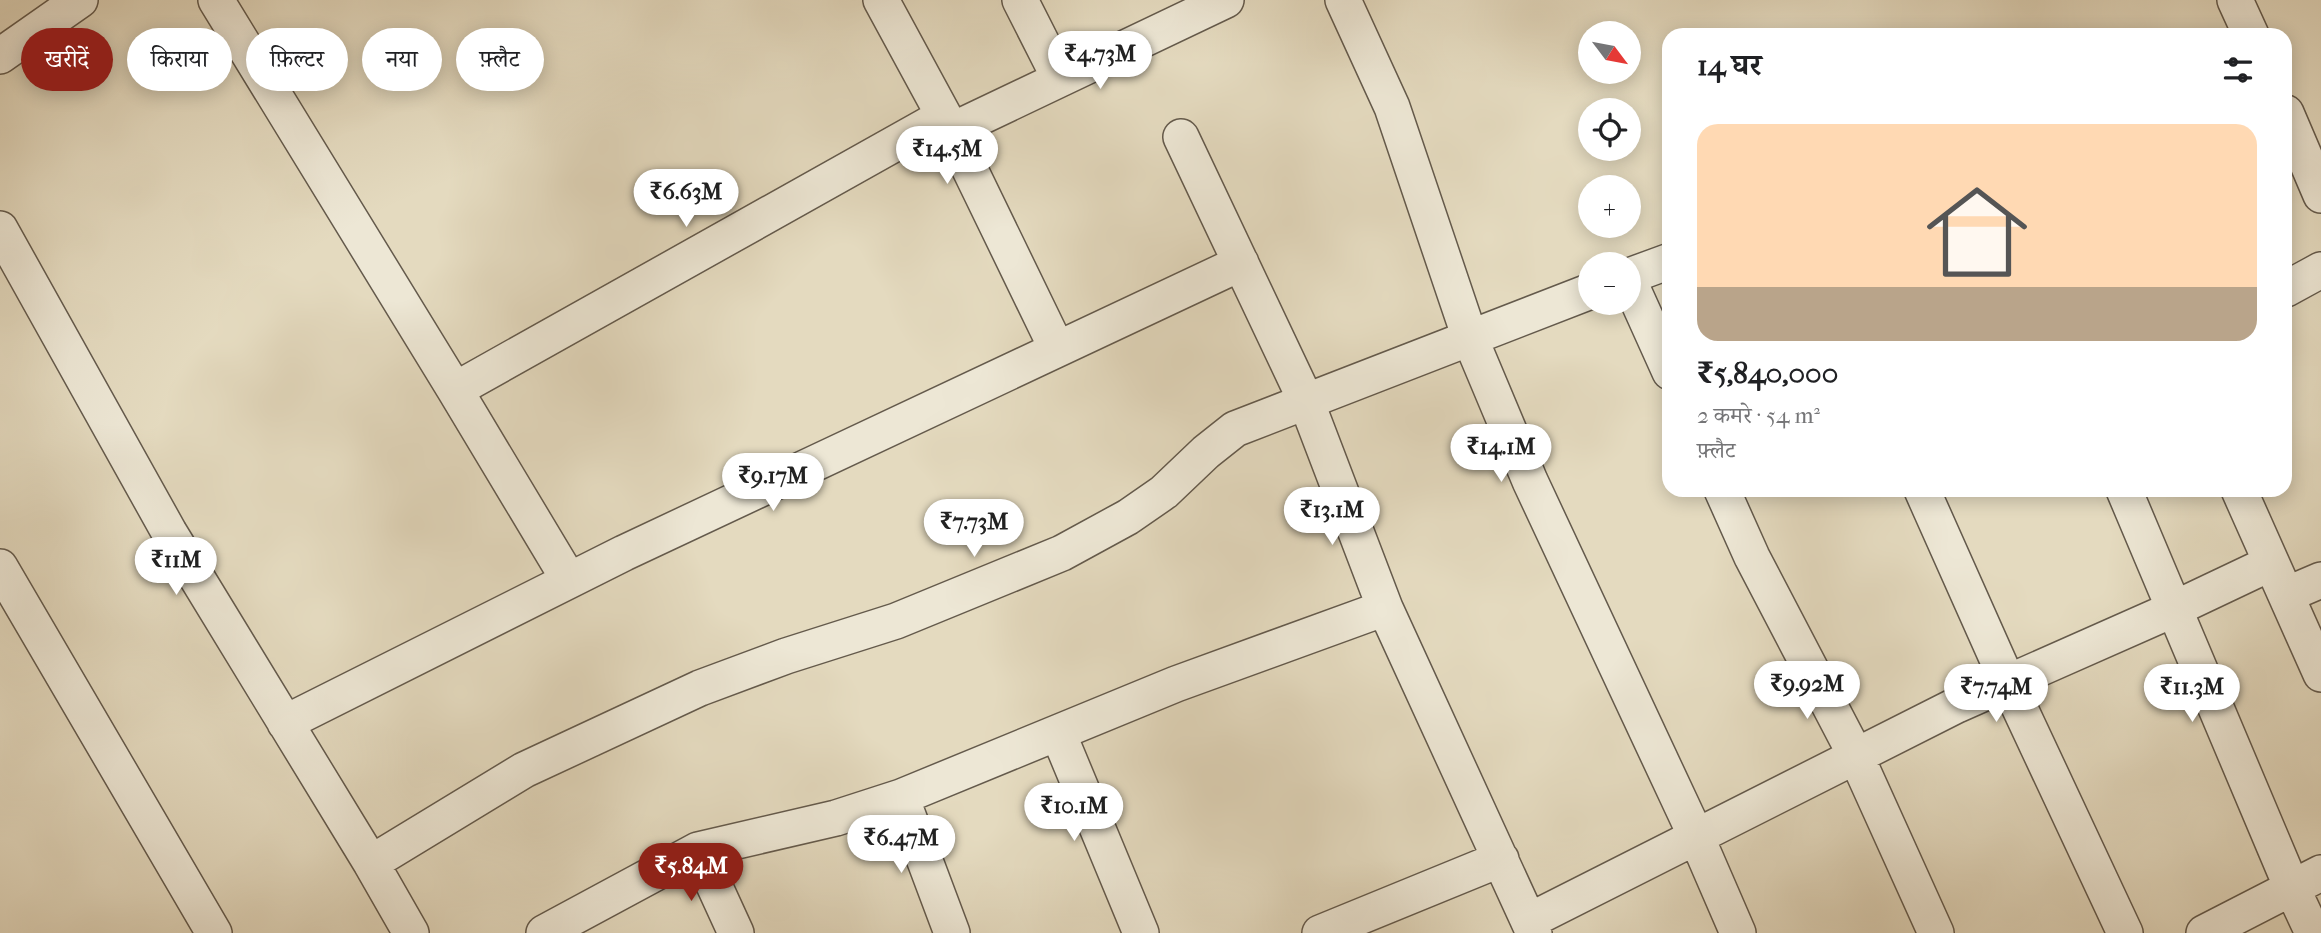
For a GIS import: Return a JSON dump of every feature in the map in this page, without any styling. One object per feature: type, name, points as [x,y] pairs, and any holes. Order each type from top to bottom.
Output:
[{"type":"street","points":[[0,56],[80,0]]},
{"type":"street","points":[[215,0],[569,580]]},
{"type":"street","points":[[881,0],[948,123],[1057,349]]},
{"type":"street","points":[[1020,0],[1060,79]]},
{"type":"street","points":[[1343,0],[1392,107],[1470,338],[1530,481],[1696,836],[1738,933]]},
{"type":"street","points":[[2235,0],[2248,28]]},
{"type":"street","points":[[455,390],[948,123],[1060,79],[1205,4]]},
{"type":"street","points":[[2292,127],[2321,195]]},
{"type":"street","points":[[1181,137],[1306,401],[1385,608],[1532,927],[1696,836],[1957,705],[2174,609],[2271,562]]},
{"type":"street","points":[[0,229],[169,532],[411,933]]},
{"type":"street","points":[[285,723],[569,580],[1241,263]]},
{"type":"street","points":[[1641,274],[1662,265]]},
{"type":"street","points":[[2292,286],[2321,270]]},
{"type":"street","points":[[371,863],[524,770],[700,688],[786,656],[897,621],[1062,553],[1128,517],[1164,492],[1234,429],[1578,296]]},
{"type":"street","points":[[1641,306],[1662,354]]},
{"type":"street","points":[[1725,497],[1752,557],[1856,756],[1936,933]]},
{"type":"street","points":[[1925,497],[2125,933]]},
{"type":"street","points":[[2127,497],[2174,609],[2306,881],[2313,933]]},
{"type":"street","points":[[2242,497],[2321,674]]},
{"type":"street","points":[[0,567],[214,933]]},
{"type":"street","points":[[2286,595],[2321,580]]},
{"type":"street","points":[[544,933],[698,850],[746,837],[801,827],[901,797],[1176,684],[1385,608]]},
{"type":"street","points":[[1058,733],[1141,933]]},
{"type":"street","points":[[901,797],[952,933]]},
{"type":"street","points":[[698,850],[736,933]]},
{"type":"street","points":[[1320,933],[1500,859]]},
{"type":"street","points":[[2204,933],[2306,881]]}]
